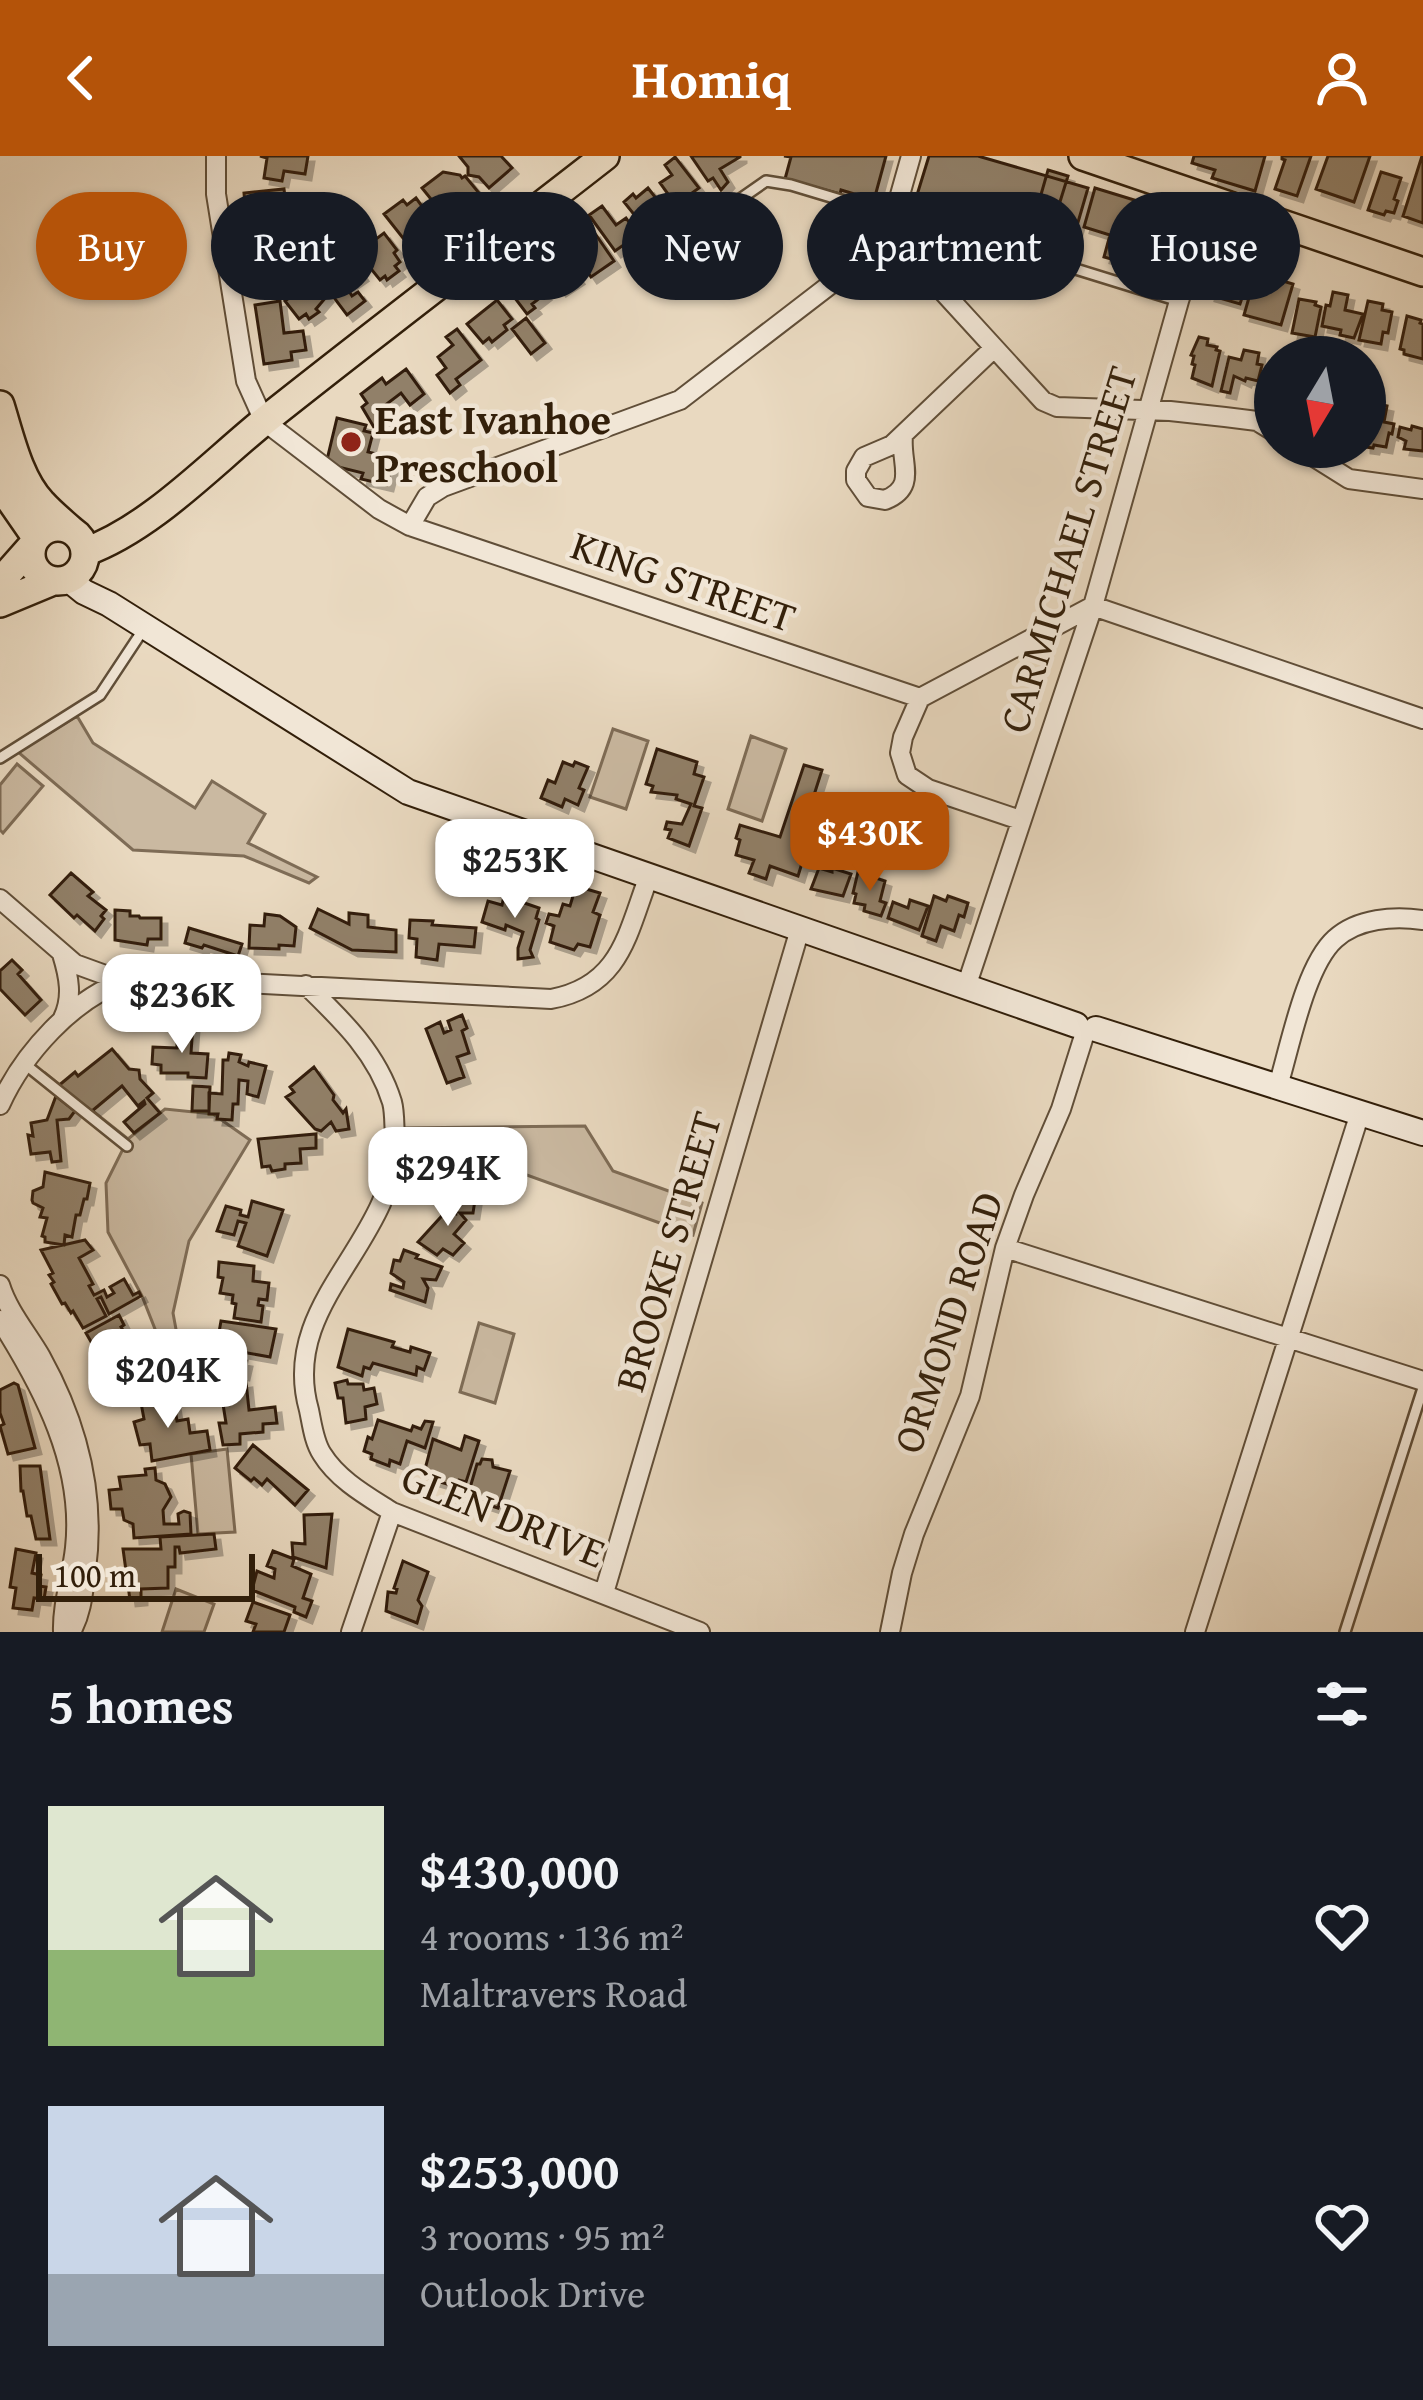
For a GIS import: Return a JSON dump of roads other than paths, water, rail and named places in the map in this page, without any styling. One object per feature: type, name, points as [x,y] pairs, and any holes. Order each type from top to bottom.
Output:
[{"type":"main road","points":[[0,446],[34,542],[34,566],[44,577],[103,526],[153,513],[605,156]]},
{"type":"main road","points":[[1082,156],[1188,192]]},
{"type":"main road","points":[[1300,230],[1423,272]]},
{"type":"main road","points":[[0,405],[12,443],[17,503],[73,556]]},
{"type":"main road","points":[[0,582],[52,527],[73,556]]},
{"type":"main road","points":[[0,603],[73,556]]},
{"type":"street","points":[[216,156],[216,194],[246,381],[264,422]]},
{"type":"street","points":[[901,192],[911,156]]},
{"type":"street","points":[[410,526],[427,497],[443,487],[680,400],[810,300]]},
{"type":"street","points":[[950,300],[1043,401],[1057,406],[1254,421]]},
{"type":"street","name":"CARMICHAEL STREET","points":[[966,987],[1093,606],[1179,301]]},
{"type":"street","points":[[903,436],[994,348]]},
{"type":"street","name":"KING STREET","points":[[264,422],[379,509],[410,526],[920,698]]},
{"type":"street","points":[[1331,468],[1349,479],[1423,488]]},
{"type":"street","points":[[73,556],[109,604],[408,791],[1085,1030],[1423,1133]]},
{"type":"street","points":[[1020,820],[928,790],[907,776],[900,753],[903,737],[920,698],[1093,606],[1423,719]]},
{"type":"street","points":[[0,899],[62,954],[91,972],[551,999],[574,994],[610,968],[620,955],[650,876]]},
{"type":"street","points":[[1278,1086],[1313,969],[1335,939],[1364,923],[1395,916],[1423,920]]},
{"type":"street","name":"BROOKE STREET","points":[[604,1593],[800,929]]},
{"type":"street","points":[[3,1092],[62,1018],[70,1000],[62,954]]},
{"type":"street","points":[[62,1018],[94,994],[137,977]]},
{"type":"street","name":"GLEN DRIVE","points":[[306,985],[374,1060],[393,1105],[395,1156],[379,1212],[319,1308],[304,1349],[302,1388],[320,1453],[352,1486],[392,1512],[700,1632]]},
{"type":"street","points":[[350,1029],[358,1001],[372,990]]},
{"type":"street","name":"ORMOND ROAD","points":[[890,1632],[914,1534],[970,1396],[1005,1248],[1061,1109],[1085,1030]]},
{"type":"street","points":[[1195,1632],[1360,1113]]},
{"type":"street","points":[[1005,1248],[1423,1384]]},
{"type":"street","points":[[0,1285],[70,1418],[87,1486],[89,1546],[81,1613],[67,1632]]},
{"type":"street","points":[[0,1320],[43,1390],[69,1469],[76,1545],[67,1632]]},
{"type":"street","points":[[351,1632],[392,1512]]},
{"type":"lane","points":[[751,192],[766,182],[820,192]]},
{"type":"lane","points":[[1084,272],[1179,301]]},
{"type":"lane","points":[[0,758],[100,695],[145,627]]},
{"type":"lane","points":[[26,1065],[127,1146]]},
{"type":"lane","points":[[1345,1632],[1423,1384]]},
{"type":"place","name":"East Ivanhoe Preschool","points":[[351,442]]}]
